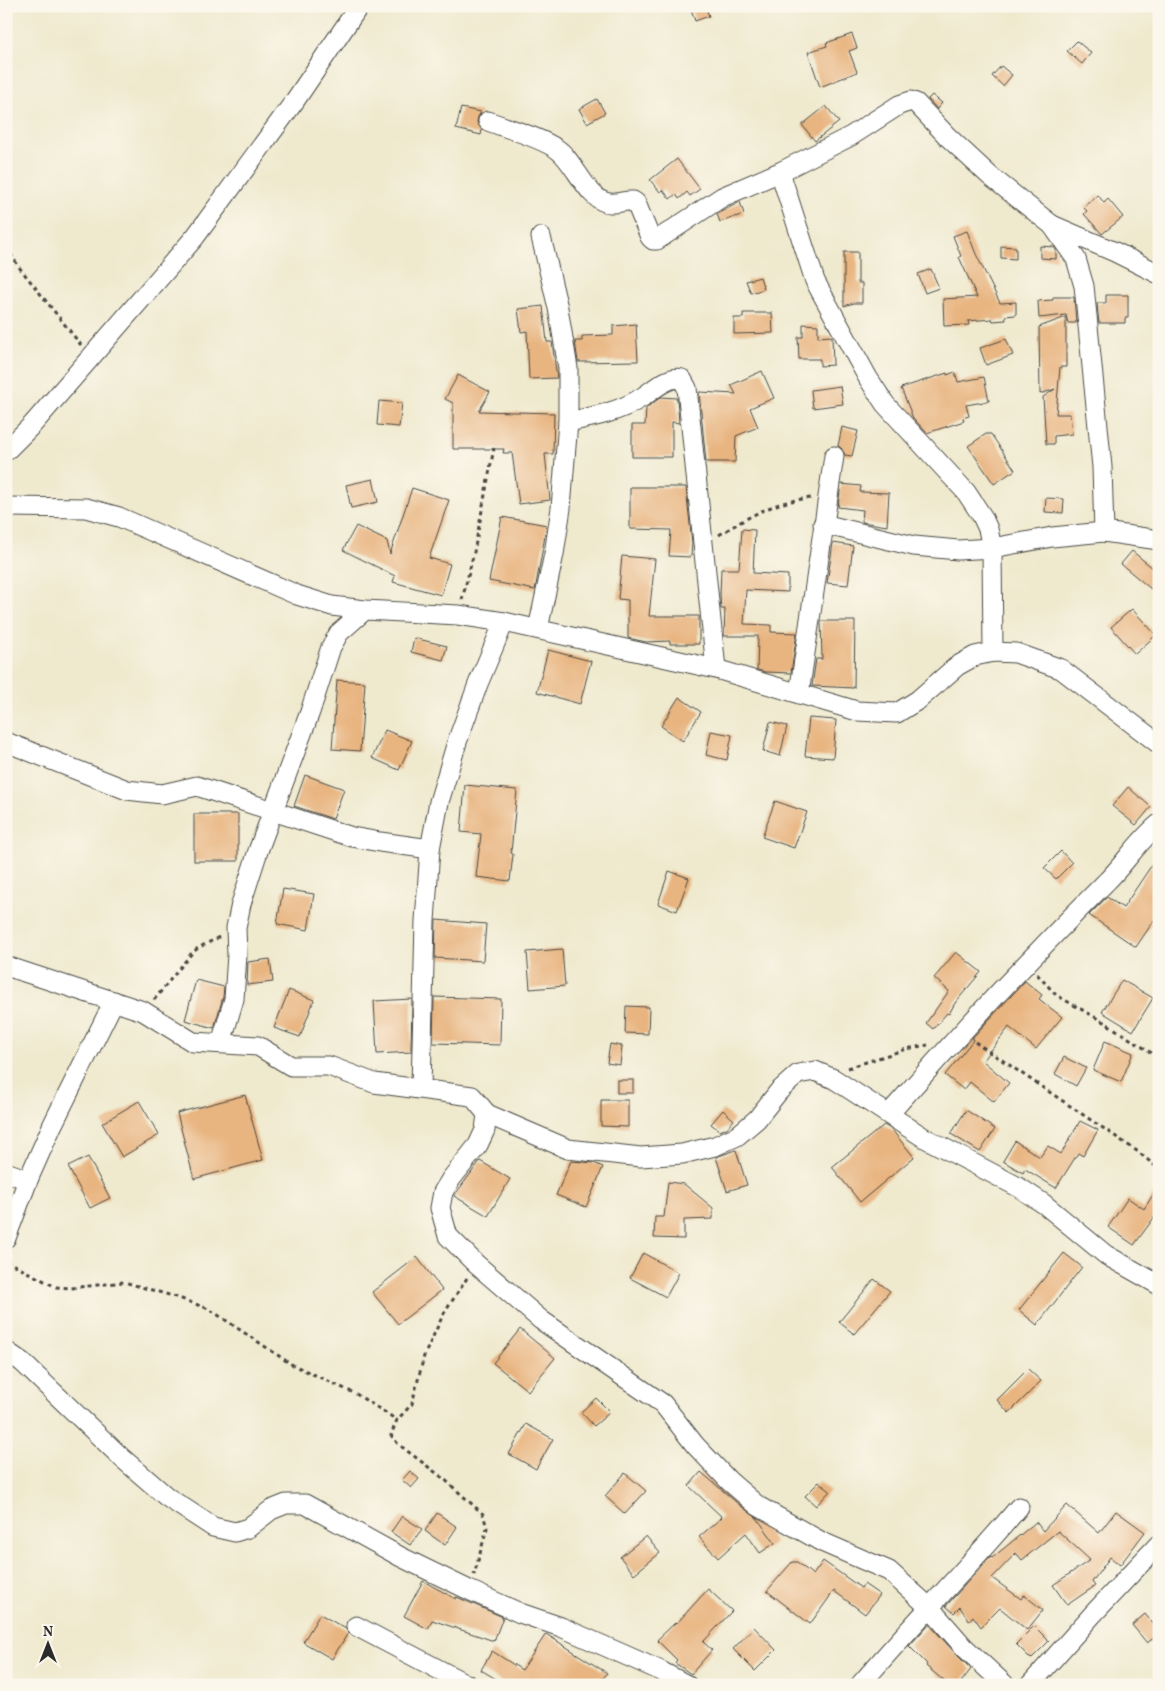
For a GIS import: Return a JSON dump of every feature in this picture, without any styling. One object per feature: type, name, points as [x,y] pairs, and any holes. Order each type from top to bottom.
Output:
[{"type":"street","points":[[6,451],[33,424],[195,237],[294,102],[359,6]]},
{"type":"street","points":[[488,121],[556,148],[573,166],[584,183],[598,198],[608,204],[633,201],[636,203],[648,232],[653,240],[657,240],[722,198],[852,136],[899,105],[910,101],[916,103],[948,137],[990,176],[1052,225],[1115,252],[1159,274]]},
{"type":"street","points":[[780,172],[815,281],[868,378],[885,404],[966,492],[988,529],[992,548],[993,652]]},
{"type":"street","points":[[1052,225],[1076,259],[1084,286],[1102,467],[1104,532]]},
{"type":"street","points":[[538,629],[554,554],[561,508],[568,422],[568,368],[558,308],[541,237]]},
{"type":"street","points":[[568,422],[604,414],[638,400],[674,378],[682,379],[687,388],[716,669]]},
{"type":"street","points":[[799,694],[834,456]]},
{"type":"street","points":[[6,507],[86,508],[119,517],[297,595],[332,606],[365,610],[458,615],[504,622],[716,669],[857,711],[897,713],[918,700],[957,666],[975,656],[993,652],[1016,652],[1061,668],[1159,744]]},
{"type":"street","points":[[823,524],[934,549],[992,548],[1052,537],[1104,532],[1159,540]]},
{"type":"street","points":[[221,1043],[234,999],[236,928],[241,904],[258,851],[310,712],[331,647],[339,633],[365,610]]},
{"type":"street","points":[[421,1088],[425,921],[430,849],[439,802],[458,742],[478,684],[504,622]]},
{"type":"street","points":[[6,742],[127,790],[162,794],[197,786],[352,836],[430,849]]},
{"type":"street","points":[[889,1114],[957,1036],[1026,963],[1110,879],[1159,824]]},
{"type":"street","points":[[6,966],[143,1011],[193,1042],[258,1046],[291,1066],[329,1066],[374,1082],[472,1096],[487,1114],[568,1149],[641,1157],[682,1154],[715,1146],[737,1136],[757,1119],[780,1091],[798,1074],[815,1071],[858,1094],[923,1137],[1020,1188],[1044,1204],[1106,1255],[1159,1285]]},
{"type":"street","points":[[6,1238],[28,1180],[52,1126],[114,1001]]},
{"type":"street","points":[[487,1114],[485,1130],[478,1145],[451,1178],[443,1192],[440,1208],[448,1236],[476,1264],[541,1320],[663,1404],[695,1445],[729,1481],[758,1506],[822,1542],[889,1571],[930,1608],[964,1647],[1005,1685]]},
{"type":"street","points":[[6,1172],[28,1180]]},
{"type":"street","points":[[6,1351],[22,1362],[122,1458],[167,1497],[213,1527],[235,1532],[248,1528],[271,1510],[286,1504],[305,1504],[401,1557],[469,1590],[520,1612],[562,1627],[659,1670],[687,1685]]},
{"type":"street","points":[[860,1685],[1019,1507]]},
{"type":"street","points":[[1030,1685],[1073,1635],[1159,1544]]},
{"type":"street","points":[[356,1626],[468,1685]]},
{"type":"path","points":[[6,247],[19,267],[91,357]]},
{"type":"path","points":[[458,615],[474,552],[494,448]]},
{"type":"path","points":[[703,545],[765,508],[782,502],[827,497]]},
{"type":"path","points":[[143,1011],[191,954],[198,948],[236,928]]},
{"type":"path","points":[[1026,963],[1056,994],[1109,1025],[1159,1058]]},
{"type":"path","points":[[823,1074],[957,1036],[1137,1151],[1159,1169]]},
{"type":"path","points":[[6,1261],[56,1287],[71,1288],[124,1282],[176,1296],[209,1309],[291,1364],[356,1394],[397,1420]]},
{"type":"path","points":[[469,1590],[487,1528],[483,1514],[443,1478],[398,1444],[391,1435],[397,1420],[412,1404],[424,1356],[443,1316],[476,1264]]},
{"type":"building","points":[[690,6],[705,6],[709,16],[695,21]]},
{"type":"building","points":[[852,34],[857,48],[849,51],[857,72],[820,87],[808,52],[827,46],[826,43]]},
{"type":"building","points":[[1077,41],[1091,53],[1082,64],[1067,51]]},
{"type":"building","points":[[1001,66],[1012,75],[1003,86],[992,76]]},
{"type":"building","points":[[932,95],[942,103],[937,109],[928,99]]},
{"type":"building","points":[[597,99],[605,113],[587,123],[579,109]]},
{"type":"building","points":[[826,106],[839,122],[815,141],[802,125]]},
{"type":"building","points":[[461,108],[481,112],[477,122],[482,130],[481,135],[456,129]]},
{"type":"building","points":[[677,159],[700,189],[690,196],[687,192],[679,199],[676,194],[670,199],[663,190],[660,192],[650,180]]},
{"type":"building","points":[[1098,195],[1104,203],[1108,199],[1123,217],[1102,234],[1084,214],[1087,211],[1083,207]]},
{"type":"building","points":[[740,202],[744,214],[720,222],[717,214]]},
{"type":"building","points":[[967,231],[1000,303],[1016,302],[1016,315],[1005,316],[1006,320],[968,321],[969,325],[944,326],[943,299],[977,297],[959,257],[961,256],[953,236]]},
{"type":"building","points":[[1001,246],[1016,247],[1016,259],[1001,258]]},
{"type":"building","points":[[1040,246],[1054,247],[1056,259],[1040,258]]},
{"type":"building","points":[[844,252],[858,252],[858,283],[862,283],[862,303],[844,306]]},
{"type":"building","points":[[931,269],[939,288],[925,293],[918,274]]},
{"type":"building","points":[[760,277],[764,289],[751,293],[746,281]]},
{"type":"building","points":[[1106,295],[1128,295],[1128,318],[1125,318],[1125,323],[1099,323],[1097,303],[1106,303]]},
{"type":"building","points":[[1053,297],[1074,297],[1076,323],[1068,323],[1066,315],[1039,318],[1038,301],[1053,300]]},
{"type":"building","points":[[543,306],[547,342],[552,342],[557,378],[529,379],[527,331],[521,332],[518,309]]},
{"type":"building","points":[[743,313],[772,313],[773,333],[734,334],[734,318],[743,318]]},
{"type":"building","points":[[1066,317],[1066,367],[1060,367],[1056,414],[1070,414],[1072,434],[1054,436],[1054,444],[1046,444],[1043,397],[1055,389],[1040,394],[1039,327]]},
{"type":"building","points":[[636,324],[638,361],[578,362],[575,341],[582,341],[582,336],[613,335],[613,326]]},
{"type":"building","points":[[803,324],[818,325],[818,337],[832,336],[833,365],[820,366],[820,359],[799,359],[798,337],[803,337]]},
{"type":"building","points":[[1006,339],[1013,355],[986,365],[980,348]]},
{"type":"building","points":[[762,371],[774,398],[750,408],[758,427],[736,436],[735,462],[706,462],[699,392],[736,394],[731,385]]},
{"type":"building","points":[[955,372],[958,382],[984,377],[989,401],[966,405],[969,416],[963,418],[964,421],[927,433],[913,418],[901,388]]},
{"type":"building","points":[[458,375],[490,392],[479,411],[554,413],[553,454],[545,454],[550,500],[519,504],[512,453],[503,453],[504,449],[453,449],[453,403],[445,399]]},
{"type":"building","points":[[840,386],[843,404],[813,408],[811,390]]},
{"type":"building","points":[[661,397],[677,398],[679,423],[672,422],[672,457],[632,457],[632,425],[645,425],[646,408]]},
{"type":"building","points":[[379,401],[402,403],[399,427],[377,425]]},
{"type":"building","points":[[842,427],[858,431],[852,456],[845,455],[838,446]]},
{"type":"building","points":[[986,434],[991,434],[1015,470],[994,484],[968,446]]},
{"type":"building","points":[[373,479],[378,502],[351,508],[346,485]]},
{"type":"building","points":[[841,484],[861,486],[860,492],[889,493],[887,526],[862,522],[863,510],[838,507]]},
{"type":"building","points":[[630,487],[686,487],[692,543],[691,557],[669,556],[671,530],[630,529]]},
{"type":"building","points":[[412,488],[449,500],[429,558],[450,564],[441,595],[393,582],[395,576],[343,550],[356,526],[387,541],[390,554]]},
{"type":"building","points":[[1046,498],[1064,499],[1063,513],[1045,512]]},
{"type":"building","points":[[502,517],[547,525],[535,590],[489,581]]},
{"type":"building","points":[[742,529],[755,530],[753,573],[788,575],[788,592],[746,590],[744,624],[771,625],[771,632],[797,633],[791,673],[757,670],[758,636],[724,636],[725,609],[721,609],[721,569],[739,569]]},
{"type":"building","points":[[833,543],[853,546],[848,585],[827,583]]},
{"type":"building","points":[[1132,551],[1159,573],[1159,580],[1151,589],[1121,564]]},
{"type":"building","points":[[622,556],[655,559],[649,616],[699,616],[699,644],[670,644],[670,641],[646,642],[628,638],[628,600],[618,599]]},
{"type":"building","points":[[1132,609],[1156,635],[1135,654],[1111,627]]},
{"type":"building","points":[[821,621],[855,621],[854,688],[812,686],[816,659],[822,659]]},
{"type":"building","points":[[414,638],[447,646],[443,660],[411,652]]},
{"type":"building","points":[[548,650],[591,661],[580,704],[537,692]]},
{"type":"building","points":[[337,680],[365,682],[360,751],[332,749]]},
{"type":"building","points":[[679,697],[701,712],[683,741],[661,726]]},
{"type":"building","points":[[809,718],[836,720],[833,758],[805,756]]},
{"type":"building","points":[[770,722],[787,726],[780,756],[763,751]]},
{"type":"building","points":[[385,730],[412,741],[399,770],[372,758]]},
{"type":"building","points":[[711,731],[732,735],[727,760],[706,755]]},
{"type":"building","points":[[305,775],[344,789],[333,819],[294,806]]},
{"type":"building","points":[[465,785],[517,790],[510,881],[476,877],[481,834],[461,832]]},
{"type":"building","points":[[1128,787],[1151,807],[1136,825],[1112,806]]},
{"type":"building","points":[[775,801],[807,812],[794,848],[762,837]]},
{"type":"building","points":[[194,814],[238,814],[238,861],[194,861]]},
{"type":"building","points":[[1061,851],[1072,863],[1056,879],[1044,868]]},
{"type":"building","points":[[1159,854],[1159,913],[1136,947],[1089,915],[1107,897],[1123,908]]},
{"type":"building","points":[[669,871],[689,878],[677,911],[658,904]]},
{"type":"building","points":[[283,889],[314,894],[308,930],[277,924]]},
{"type":"building","points":[[436,920],[486,924],[483,961],[435,958]]},
{"type":"building","points":[[562,949],[565,986],[530,989],[527,952]]},
{"type":"building","points":[[956,952],[981,972],[955,1003],[949,1014],[947,1013],[933,1029],[926,1023],[949,991],[934,978]]},
{"type":"building","points":[[270,959],[273,982],[247,985],[248,962]]},
{"type":"building","points":[[196,980],[224,987],[214,1028],[185,1020]]},
{"type":"building","points":[[1122,980],[1153,998],[1133,1031],[1102,1012]]},
{"type":"building","points":[[1025,981],[1042,995],[1039,999],[1062,1017],[1036,1049],[1009,1027],[983,1061],[1009,1083],[994,1102],[970,1082],[964,1090],[945,1075],[974,1039],[972,1038]]},
{"type":"building","points":[[289,990],[314,1000],[300,1037],[274,1028]]},
{"type":"building","points":[[434,997],[501,999],[500,1045],[433,1043]]},
{"type":"building","points":[[412,999],[411,1052],[377,1054],[374,1001]]},
{"type":"building","points":[[626,1006],[649,1007],[648,1034],[625,1033]]},
{"type":"building","points":[[1105,1041],[1133,1053],[1121,1082],[1093,1070]]},
{"type":"building","points":[[610,1044],[622,1046],[620,1065],[607,1063]]},
{"type":"building","points":[[1064,1057],[1086,1068],[1076,1086],[1055,1074]]},
{"type":"building","points":[[617,1080],[633,1080],[633,1093],[617,1093]]},
{"type":"building","points":[[245,1095],[263,1160],[194,1179],[177,1113]]},
{"type":"building","points":[[601,1100],[628,1100],[628,1127],[601,1126]]},
{"type":"building","points":[[139,1101],[159,1135],[122,1157],[102,1123]]},
{"type":"building","points":[[723,1110],[734,1120],[727,1128],[720,1131],[711,1124]]},
{"type":"building","points":[[966,1110],[995,1129],[980,1152],[951,1134]]},
{"type":"building","points":[[1080,1121],[1098,1130],[1083,1156],[1078,1153],[1056,1188],[1025,1169],[1023,1173],[1003,1161],[1015,1141],[1040,1157],[1048,1146],[1061,1154]]},
{"type":"building","points":[[884,1125],[892,1130],[914,1157],[860,1202],[832,1167]]},
{"type":"building","points":[[736,1150],[747,1185],[727,1191],[716,1157]]},
{"type":"building","points":[[88,1157],[110,1198],[90,1208],[68,1167]]},
{"type":"building","points":[[480,1161],[510,1179],[488,1216],[454,1196]]},
{"type":"building","points":[[571,1161],[594,1163],[603,1167],[586,1207],[556,1195]]},
{"type":"building","points":[[668,1182],[684,1184],[713,1208],[713,1219],[684,1220],[684,1239],[654,1238],[655,1217],[664,1217]]},
{"type":"building","points":[[1159,1185],[1159,1211],[1134,1245],[1108,1227],[1128,1198],[1144,1209]]},
{"type":"building","points":[[643,1253],[679,1273],[666,1297],[630,1278]]},
{"type":"building","points":[[1064,1253],[1082,1267],[1037,1325],[1019,1310]]},
{"type":"building","points":[[417,1257],[442,1290],[398,1324],[372,1292]]},
{"type":"building","points":[[874,1279],[890,1291],[854,1334],[839,1322]]},
{"type":"building","points":[[520,1329],[555,1358],[528,1391],[493,1363]]},
{"type":"building","points":[[1028,1369],[1041,1381],[1009,1413],[997,1400]]},
{"type":"building","points":[[596,1398],[610,1412],[594,1426],[581,1412]]},
{"type":"building","points":[[526,1424],[553,1439],[536,1469],[509,1454]]},
{"type":"building","points":[[410,1471],[419,1479],[411,1488],[402,1480]]},
{"type":"building","points":[[701,1472],[757,1518],[775,1543],[760,1553],[746,1533],[718,1558],[699,1537],[722,1517],[689,1486]]},
{"type":"building","points":[[625,1473],[646,1491],[625,1514],[605,1496]]},
{"type":"building","points":[[819,1482],[830,1491],[816,1506],[805,1496]]},
{"type":"building","points":[[1067,1505],[1099,1533],[1116,1511],[1145,1532],[1120,1565],[1110,1557],[1092,1582],[1095,1586],[1067,1605],[1053,1585],[1090,1560],[1058,1531],[1022,1560],[1016,1553],[992,1578],[1021,1599],[1024,1595],[1043,1610],[1027,1630],[1000,1608],[981,1627],[973,1616],[969,1621],[960,1607],[954,1613],[946,1606],[991,1556],[992,1558],[1036,1522],[1043,1531]]},
{"type":"building","points":[[437,1513],[457,1527],[445,1545],[425,1531]]},
{"type":"building","points":[[402,1516],[422,1529],[410,1545],[391,1532]]},
{"type":"building","points":[[646,1536],[660,1553],[634,1574],[620,1557]]},
{"type":"building","points":[[823,1561],[861,1588],[864,1584],[880,1595],[865,1614],[834,1591],[810,1624],[767,1591],[792,1562],[797,1562],[813,1575]]},
{"type":"building","points":[[423,1581],[456,1599],[456,1597],[459,1598],[503,1617],[494,1641],[432,1620],[428,1629],[404,1616]]},
{"type":"building","points":[[708,1589],[732,1611],[703,1642],[712,1650],[691,1674],[675,1663],[677,1660],[657,1640],[677,1623]]},
{"type":"building","points":[[320,1614],[346,1629],[348,1633],[332,1659],[303,1642]]},
{"type":"building","points":[[1145,1614],[1159,1631],[1159,1634],[1147,1643],[1132,1625]]},
{"type":"building","points":[[929,1624],[971,1669],[959,1685],[949,1685],[926,1666],[927,1664],[909,1646]]},
{"type":"building","points":[[1034,1626],[1049,1641],[1031,1659],[1016,1644]]},
{"type":"building","points":[[754,1627],[776,1650],[755,1671],[733,1649]]},
{"type":"building","points":[[546,1634],[607,1673],[599,1685],[506,1685],[481,1670],[492,1651],[522,1670]]}]
